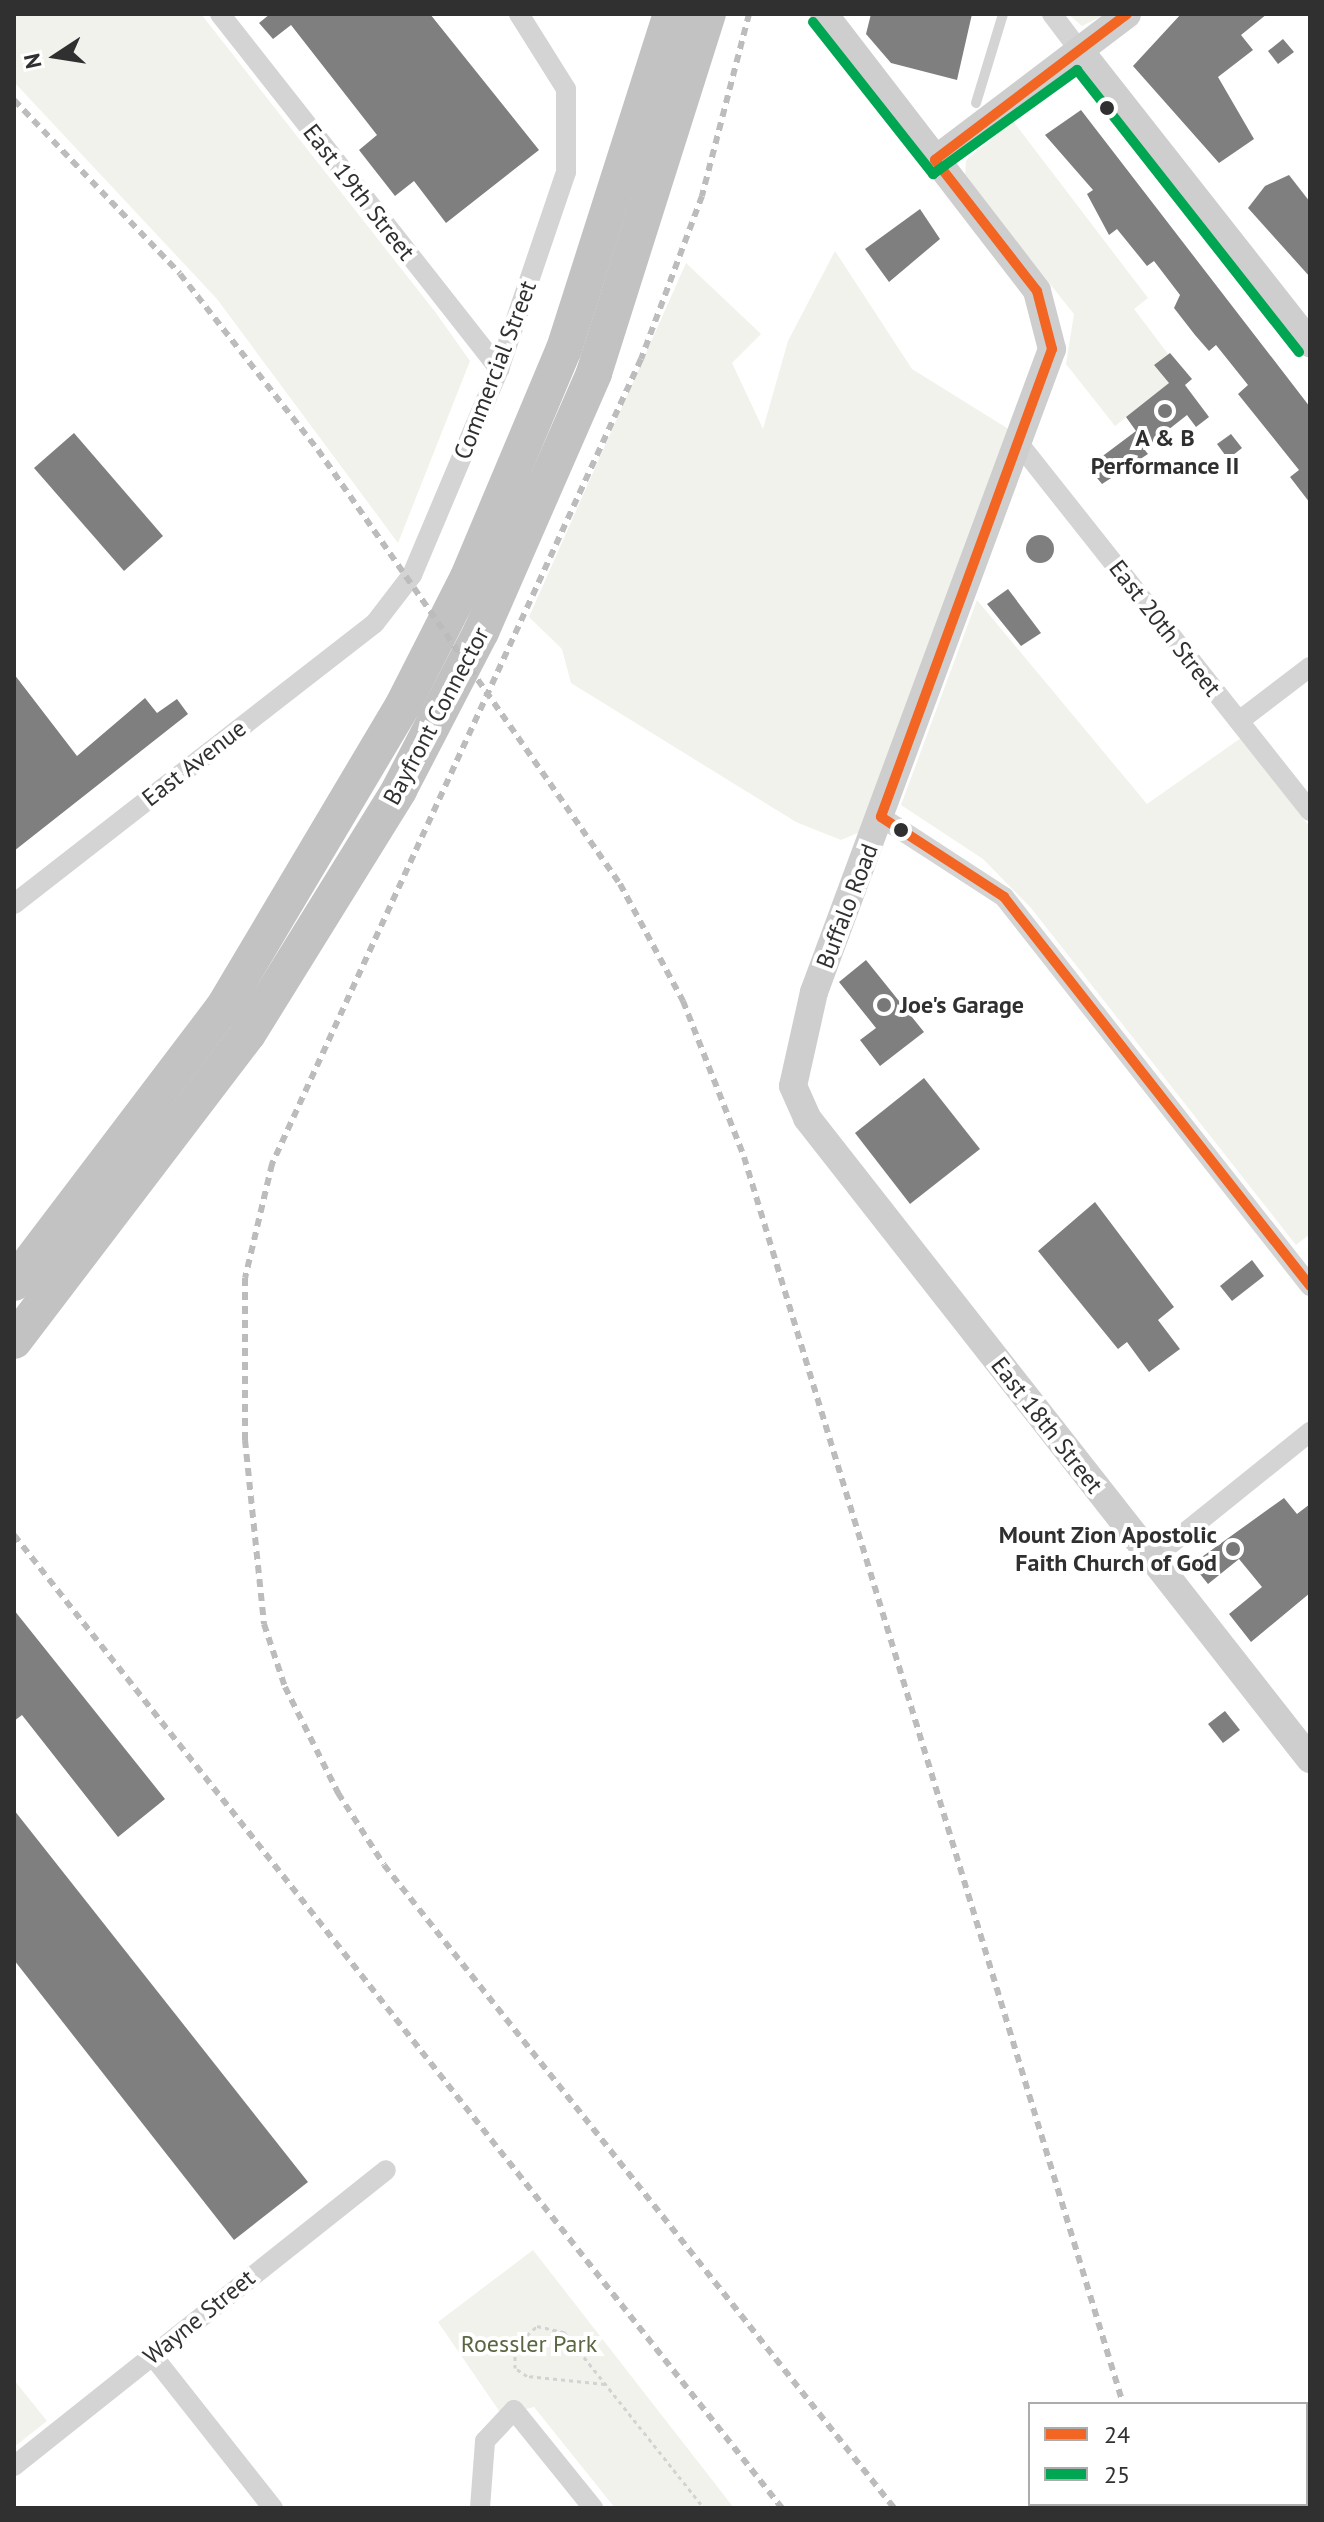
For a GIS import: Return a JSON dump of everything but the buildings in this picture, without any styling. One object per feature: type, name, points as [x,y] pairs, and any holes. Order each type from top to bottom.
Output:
[{"type":"highway","name":"Bayfront Connector","points":[[14,1283],[118,1153],[299,890],[468,577],[601,249],[671,14]]},
{"type":"highway","name":"Bayfront Connector","points":[[14,1341],[146,1174],[328,911],[481,632],[594,373],[708,14]]},
{"type":"main road","name":"Buffalo Road","points":[[793,1086],[814,992],[1049,361],[1049,318],[1037,291],[824,14]]},
{"type":"main road","points":[[935,160],[1127,14]]},
{"type":"main road","points":[[1080,51],[1310,343]]},
{"type":"main road","name":"East 18th Street","points":[[793,1086],[813,1125],[1310,1759]]},
{"type":"street","name":"East 19th Street","points":[[220,14],[499,369]]},
{"type":"street","name":"Commercial Street","points":[[375,623],[422,555],[499,369],[566,172],[569,100],[557,65],[519,14]]},
{"type":"street","points":[[1052,14],[1080,51]]},
{"type":"street","name":"East 20th Street","points":[[1020,445],[1310,811]]},
{"type":"street","name":"East Avenue","points":[[14,904],[375,623]]},
{"type":"street","points":[[1239,721],[1310,667]]},
{"type":"street","points":[[881,817],[1004,897],[1310,1286]]},
{"type":"street","points":[[1152,1559],[1310,1432]]},
{"type":"street","name":"Wayne Street","points":[[14,2466],[386,2170]]},
{"type":"street","points":[[152,2355],[273,2508]]},
{"type":"street","points":[[480,2508],[485,2441],[514,2410],[593,2508]]},
{"type":"lane","points":[[976,103],[1003,14]]},
{"type":"path","points":[[605,2384],[527,2376],[515,2368],[515,2346],[537,2326],[557,2327],[605,2384],[704,2508]]},
{"type":"green space","points":[[14,14],[201,14],[436,313],[470,361],[398,543],[217,299],[14,82]]},
{"type":"green space","points":[[1068,14],[1106,14],[1082,26]]},
{"type":"green space","points":[[1013,121],[1148,298],[1134,309],[1168,354],[1154,365],[1169,383],[1115,426],[1066,364],[1074,314],[965,178],[966,160]]},
{"type":"green space","points":[[835,251],[912,369],[1010,430],[860,832],[841,840],[796,822],[571,683],[562,649],[529,617],[686,263],[761,334],[732,363],[763,429],[788,341]]},
{"type":"green space","points":[[977,600],[1147,804],[1241,738],[1310,827],[1310,1234],[1296,1245],[1031,908],[983,859],[901,805]]},
{"type":"green space","name":"Roessler Park","points":[[533,2250],[734,2508],[615,2508],[534,2407],[502,2415],[438,2322]]},
{"type":"green space","points":[[14,2380],[47,2421],[14,2447]]},
{"type":"railway","points":[[749,14],[702,196],[641,359],[272,1164],[245,1278],[245,1440],[264,1624],[285,1687],[338,1793],[384,1865],[894,2508]]},
{"type":"railway","points":[[14,100],[180,274],[318,450],[620,884],[683,1001],[744,1157],[1122,2402]]},
{"type":"railway","points":[[14,1535],[782,2508]]},
{"type":"transit line","name":"24","points":[[1127,14],[935,160],[1037,291],[1052,349],[881,817],[1004,897],[1310,1286]]},
{"type":"transit line","name":"25","points":[[813,22],[933,174],[1077,70],[1299,352]]},
{"type":"place","name":"A & B Performance II","points":[[1165,411]]},
{"type":"place","name":"Joe's Garage","points":[[884,1005]]},
{"type":"place","name":"Mount Zion Apostolic Faith Church of God","points":[[1233,1549]]}]
